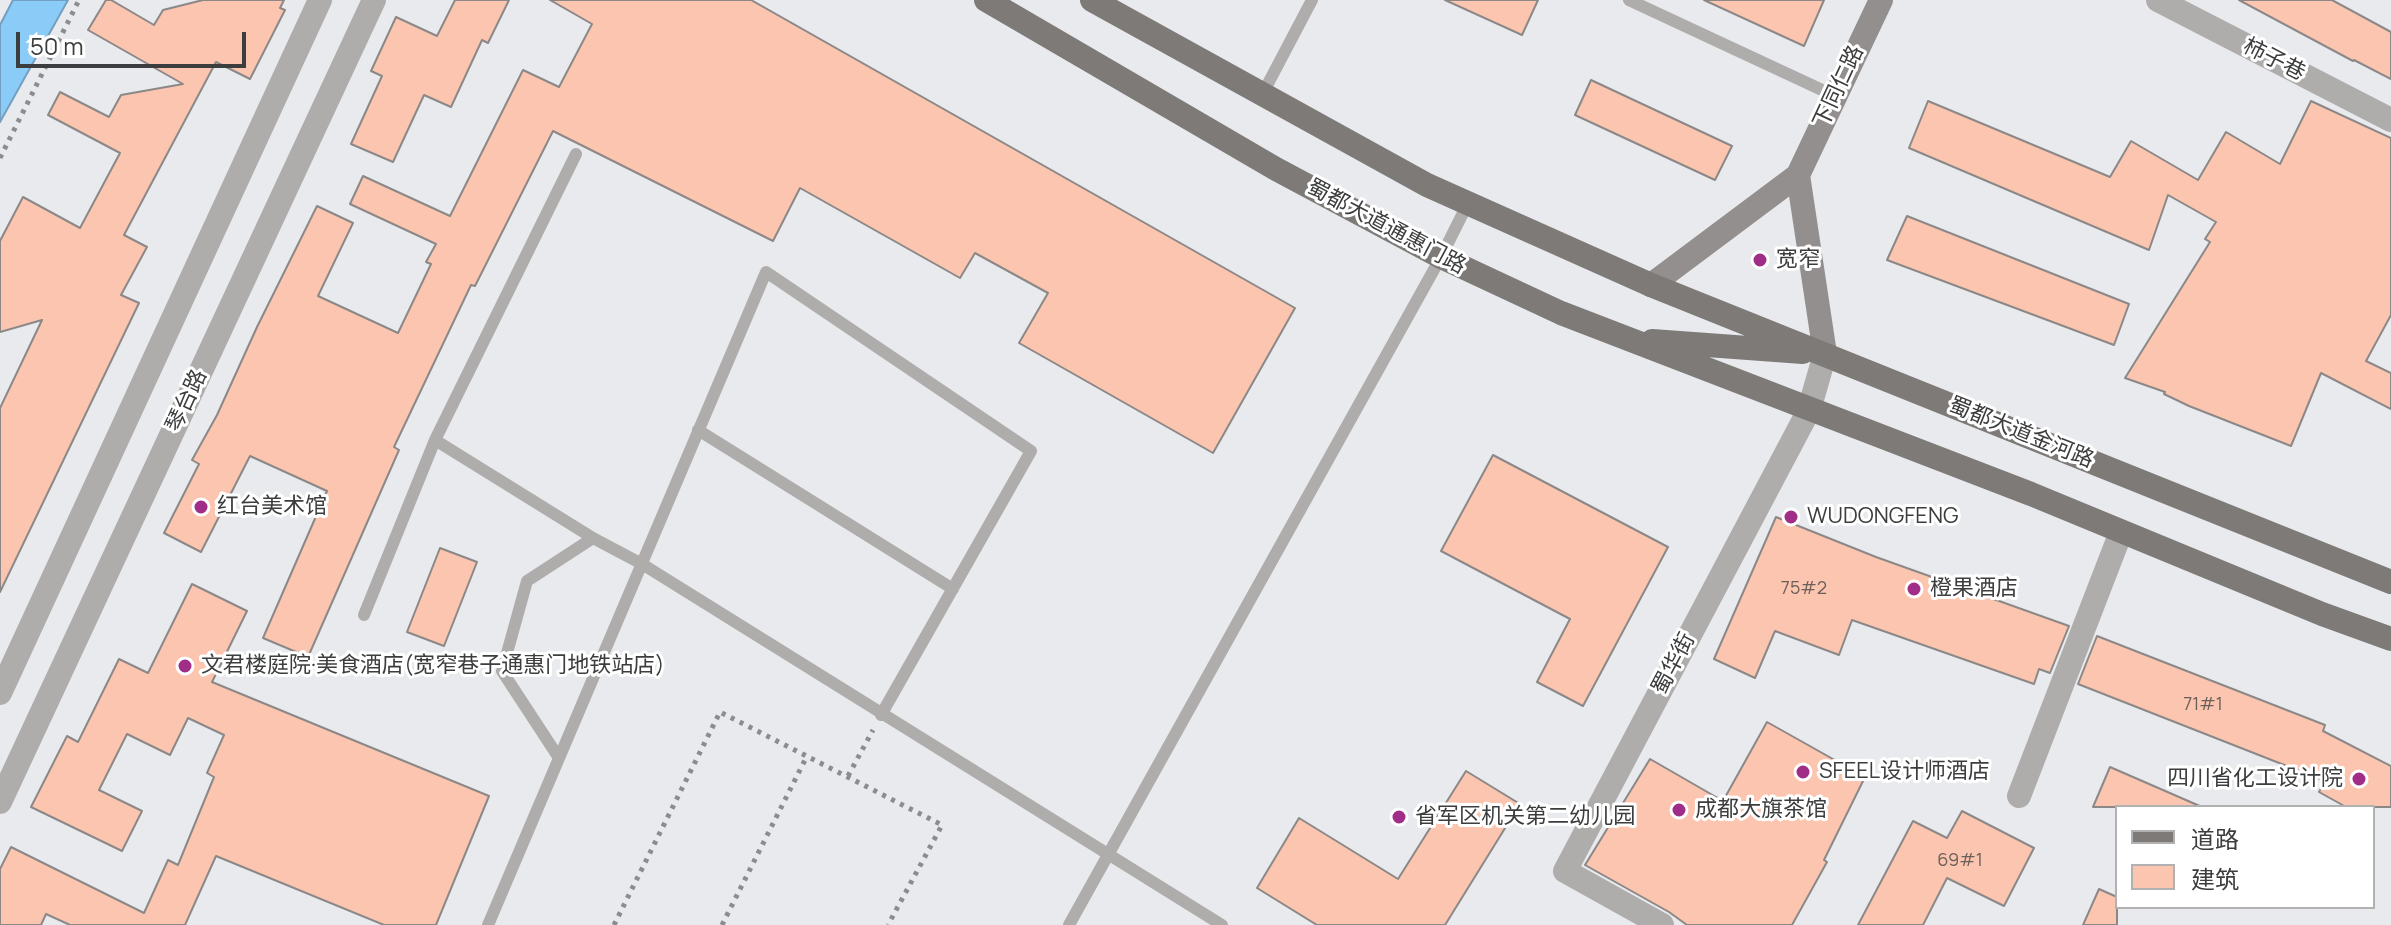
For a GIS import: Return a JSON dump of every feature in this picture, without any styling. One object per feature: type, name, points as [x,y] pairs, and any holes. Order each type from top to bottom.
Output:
[{"type":"main road","name":"蜀都大道通惠门路","points":[[986,0],[1276,169],[1441,257],[1561,313],[1809,410]]},
{"type":"main road","points":[[1092,0],[1427,185],[1651,285]]},
{"type":"main road","name":"蜀都大道金河路","points":[[1651,285],[2391,582]]},
{"type":"main road","points":[[1626,339],[1825,354]]},
{"type":"main road","points":[[1809,410],[2391,639]]},
{"type":"street","points":[[0,693],[320,0]]},
{"type":"street","name":"琴台路","points":[[0,802],[374,0]]},
{"type":"street","name":"下同仁路","points":[[1651,285],[1798,175],[1881,0]]},
{"type":"street","name":"柿子巷","points":[[2158,0],[2391,120]]},
{"type":"street","points":[[1798,175],[1825,354]]},
{"type":"street","name":"蜀华街","points":[[1662,925],[1565,871],[1809,410],[1825,354]]},
{"type":"street","points":[[2019,796],[2121,532]]},
{"type":"lane","points":[[1262,95],[1312,0]]},
{"type":"lane","points":[[1629,0],[1835,96]]},
{"type":"lane","points":[[364,615],[435,440],[576,154]]},
{"type":"lane","points":[[1069,925],[1441,257],[1468,203]]},
{"type":"lane","points":[[488,925],[766,272],[1031,451],[881,715]]},
{"type":"lane","points":[[698,430],[953,589]]},
{"type":"lane","points":[[435,440],[593,538],[642,564],[1222,925]]},
{"type":"lane","points":[[559,758],[502,671],[527,581],[593,538]]},
{"type":"path","points":[[0,158],[79,0]]},
{"type":"path","points":[[614,925],[720,712],[942,825],[888,925]]},
{"type":"path","points":[[848,776],[881,715]]},
{"type":"path","points":[[722,925],[807,756]]},
{"type":"water","points":[[13,0],[68,0],[0,122],[0,25]]},
{"type":"building","points":[[106,0],[154,25],[163,10],[203,0],[284,0],[280,8],[285,10],[250,79],[216,62],[124,235],[147,247],[121,295],[139,303],[0,592],[0,408],[42,320],[0,332],[0,241],[23,197],[80,228],[120,153],[48,115],[60,92],[109,117],[121,95],[183,84],[88,30]]},
{"type":"building","points":[[455,0],[509,0],[488,43],[482,40],[451,107],[424,95],[393,162],[351,144],[382,76],[371,71],[396,17],[437,36]]},
{"type":"building","points":[[550,0],[751,0],[1295,308],[1213,453],[1019,343],[1048,293],[975,253],[960,278],[800,188],[773,241],[553,131],[475,286],[471,285],[394,447],[399,450],[308,657],[263,638],[327,491],[250,456],[201,552],[164,533],[199,464],[192,460],[217,415],[317,206],[353,223],[318,296],[398,333],[431,264],[426,262],[436,244],[350,204],[363,176],[450,216],[523,70],[559,87],[592,24]]},
{"type":"building","points":[[1445,0],[1538,0],[1522,35]]},
{"type":"building","points":[[1704,0],[1824,0],[1804,46]]},
{"type":"building","points":[[2239,0],[2332,0],[2391,32],[2391,79],[2353,61]]},
{"type":"building","points":[[1591,80],[1732,146],[1715,180],[1575,115]]},
{"type":"building","points":[[1928,101],[2110,177],[2131,141],[2198,180],[2226,132],[2280,164],[2311,101],[2391,138],[2391,315],[2366,361],[2391,373],[2391,409],[2321,373],[2291,446],[2125,378],[2210,242],[2205,239],[2216,222],[2168,195],[2149,250],[1909,148]]},
{"type":"building","points":[[1907,216],[2129,304],[2114,345],[1887,260]]},
{"type":"building","points":[[1493,455],[1668,547],[1583,706],[1537,682],[1570,619],[1441,551]]},
{"type":"building","points":[[1776,517],[1876,557],[2069,626],[2050,673],[2039,669],[2034,684],[1852,620],[1839,655],[1775,631],[1755,678],[1714,659]]},
{"type":"building","points":[[440,548],[477,562],[444,646],[407,632]]},
{"type":"building","points":[[192,584],[247,611],[212,682],[489,796],[436,925],[384,925],[216,856],[185,925],[70,925],[46,914],[41,925],[0,925],[0,869],[11,847],[144,913],[168,860],[178,865],[214,777],[207,773],[224,735],[188,718],[170,755],[127,734],[99,790],[142,811],[122,851],[31,807],[67,736],[78,742],[119,659],[148,673]]},
{"type":"building","points":[[2097,636],[2325,725],[2323,731],[2391,766],[2391,807],[2342,805],[2319,792],[2325,781],[2078,684]]},
{"type":"building","name":"成都大旗茶馆","points":[[1767,722],[1865,777],[1824,860],[1827,862],[1792,925],[1687,925],[1585,865],[1650,759],[1723,801]]},
{"type":"building","points":[[2110,767],[2197,805],[2115,805],[2093,807]]},
{"type":"building","points":[[1466,771],[1520,804],[1445,925],[1317,925],[1257,888],[1299,818],[1398,879]]},
{"type":"building","points":[[1962,811],[2034,848],[2004,906],[1947,878],[1923,925],[1858,925],[1913,821],[1947,838]]},
{"type":"building","points":[[2099,889],[2115,896],[2117,925],[2083,925]]},
{"type":"place","name":"宽窄","points":[[1760,260]]},
{"type":"place","name":"红台美术馆","points":[[201,507]]},
{"type":"place","name":"WUDONGFENG","points":[[1791,517]]},
{"type":"place","name":"橙果酒店","points":[[1914,589]]},
{"type":"place","name":"文君楼庭院·美食酒店(宽窄巷子通惠门地铁站店)","points":[[185,666]]},
{"type":"place","name":"SFEEL设计师酒店","points":[[1803,772]]},
{"type":"place","name":"四川省化工设计院","points":[[2359,779]]},
{"type":"place","name":"成都大旗茶馆","points":[[1679,810]]},
{"type":"place","name":"省军区机关第二幼儿园","points":[[1399,817]]}]
